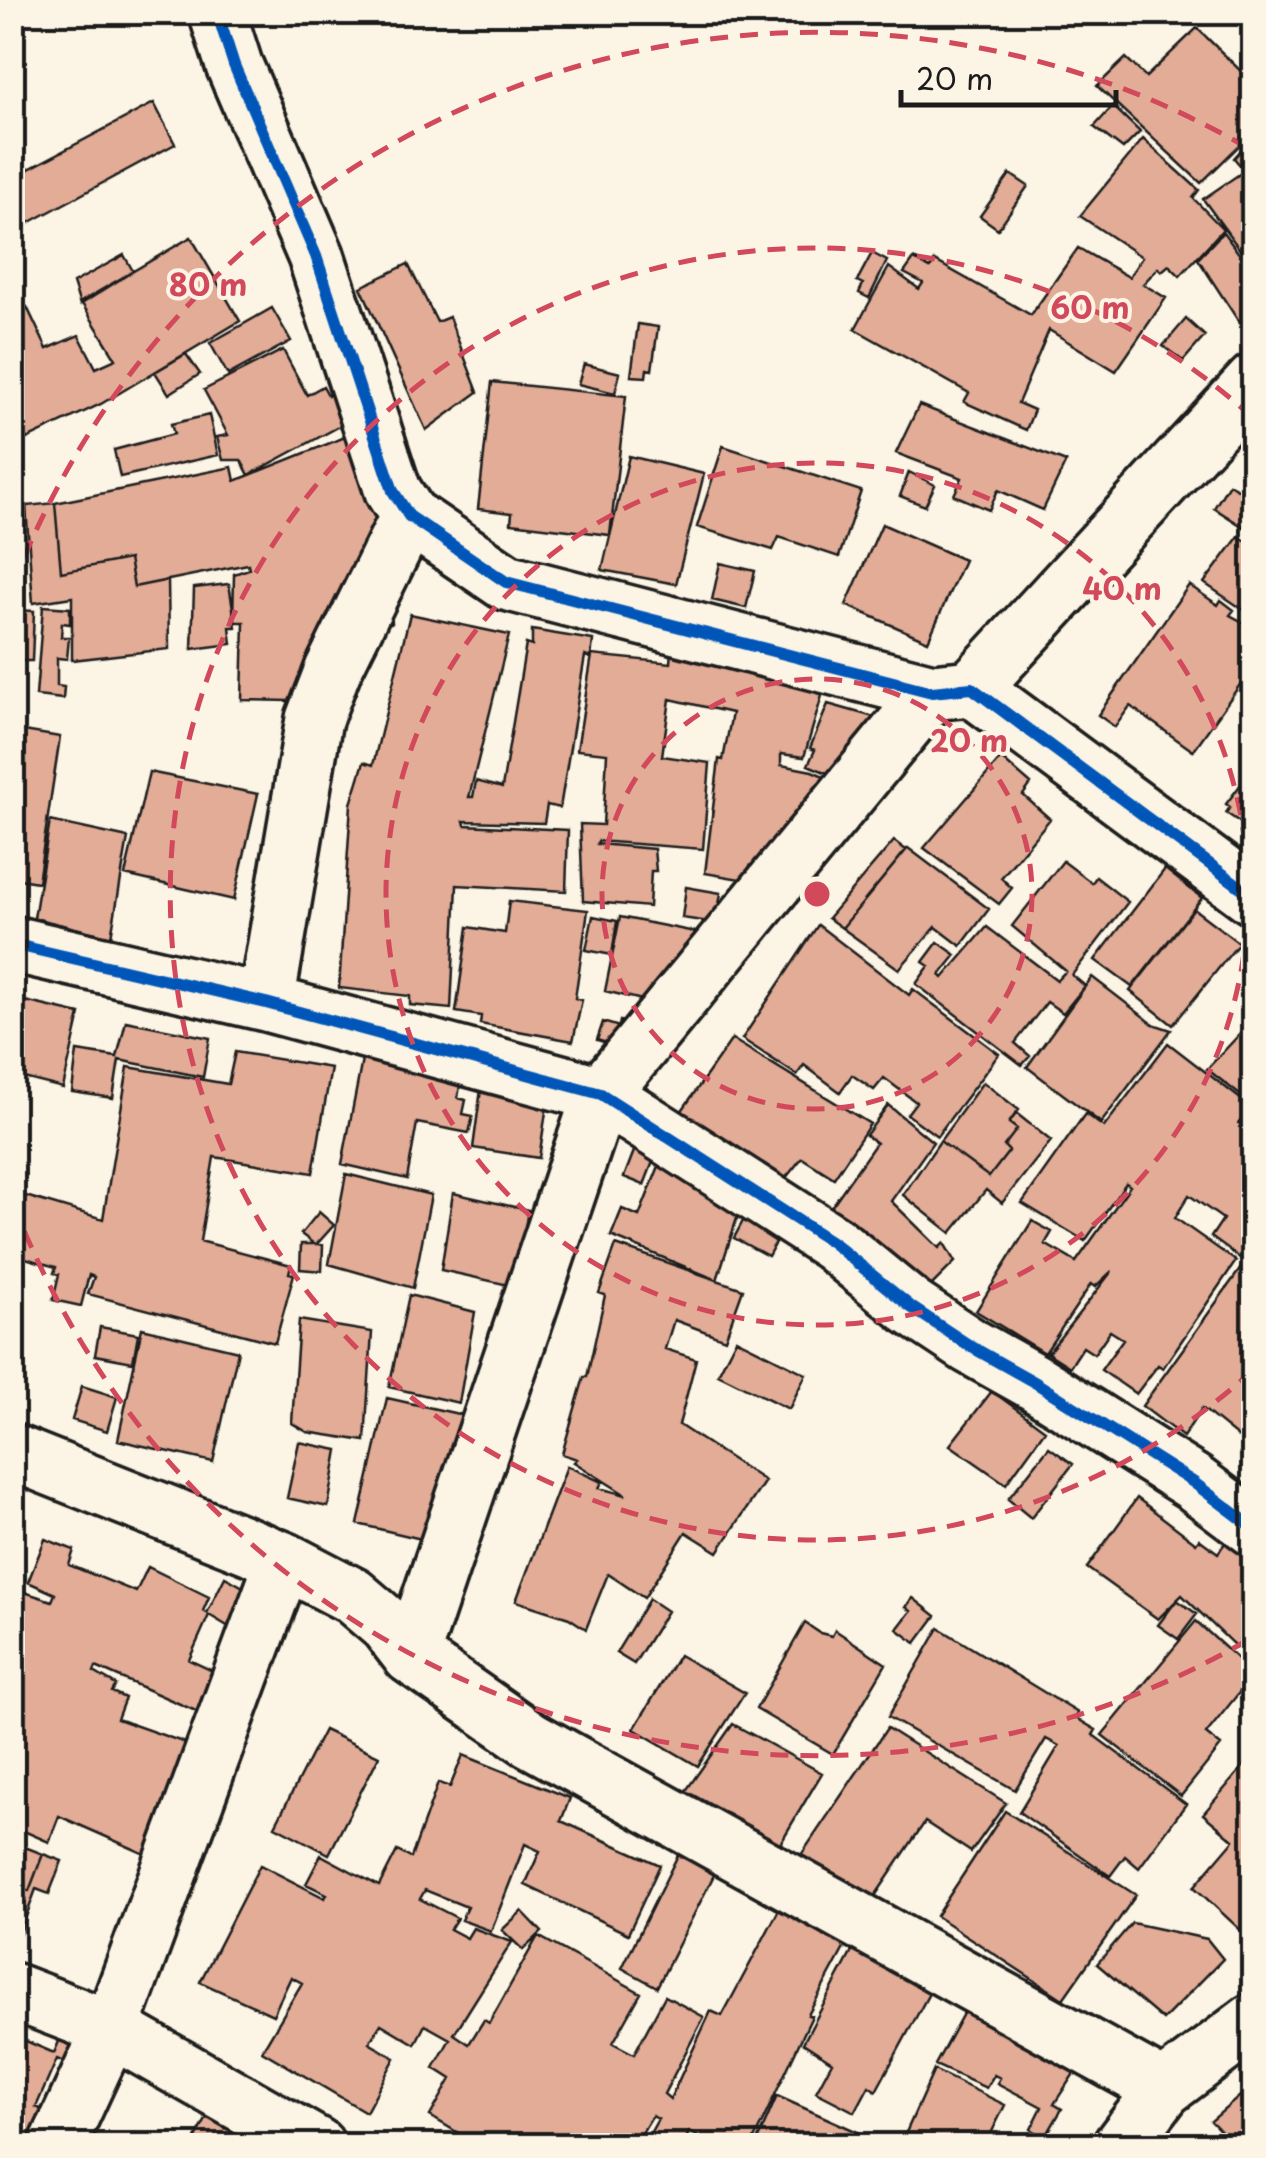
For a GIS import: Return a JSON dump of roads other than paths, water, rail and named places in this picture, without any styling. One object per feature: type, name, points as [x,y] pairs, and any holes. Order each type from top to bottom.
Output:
[{"type":"street","points":[[217,12],[316,256],[393,490],[408,516],[506,582],[952,690],[1254,897]]},
{"type":"street","points":[[411,1656],[600,1094],[952,690],[1254,382]]},
{"type":"street","points":[[266,1003],[314,719],[408,516]]},
{"type":"street","points":[[12,944],[266,1003],[600,1094],[833,1243],[911,1308],[1177,1472],[1254,1528]]},
{"type":"street","points":[[12,1452],[284,1560],[353,1596],[387,1625],[411,1656],[530,1739],[1164,2088]]},
{"type":"street","points":[[56,2146],[110,2029],[284,1560]]},
{"type":"street","points":[[12,1991],[110,2029],[317,2146]]},
{"type":"street","points":[[1121,2146],[1164,2088],[1254,2021]]}]
